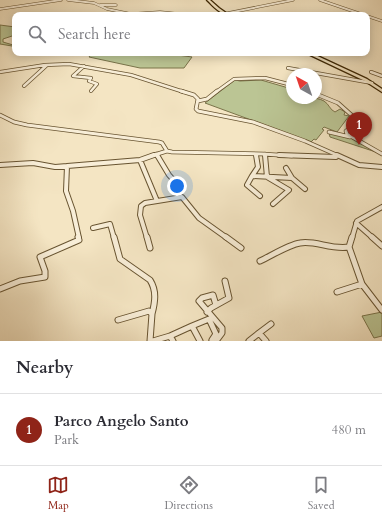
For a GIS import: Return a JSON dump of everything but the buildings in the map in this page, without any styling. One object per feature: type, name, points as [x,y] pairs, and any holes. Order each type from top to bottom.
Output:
[{"type":"main road","points":[[208,0],[224,12]]},
{"type":"main road","points":[[315,56],[360,76],[382,91]]},
{"type":"street","points":[[0,9],[61,0]]},
{"type":"street","points":[[68,0],[89,2],[122,12]]},
{"type":"street","points":[[236,12],[292,0]]},
{"type":"street","points":[[320,0],[355,12]]},
{"type":"street","points":[[99,5],[116,5]]},
{"type":"street","points":[[108,5],[119,8]]},
{"type":"street","points":[[370,17],[382,21]]},
{"type":"street","points":[[0,72],[65,63],[131,75],[190,94],[202,100],[207,99],[234,79],[265,78],[286,83]]},
{"type":"street","points":[[24,86],[47,65]]},
{"type":"street","points":[[84,66],[73,76],[91,78],[89,81],[97,84],[91,91]]},
{"type":"street","points":[[371,72],[382,76]]},
{"type":"street","points":[[322,74],[372,84]]},
{"type":"street","points":[[377,87],[382,86]]},
{"type":"street","points":[[322,96],[338,103],[357,120],[356,124],[346,131],[346,133],[382,154]]},
{"type":"street","points":[[198,99],[196,109],[198,112],[253,122],[304,141],[359,165],[382,167]]},
{"type":"street","points":[[1,116],[14,122],[28,125],[158,142],[162,143],[167,151]]},
{"type":"street","points":[[329,132],[351,137]]},
{"type":"street","points":[[0,165],[33,163],[56,167],[140,160],[167,151],[265,154],[300,157],[329,156],[344,159]]},
{"type":"street","points":[[156,154],[169,175],[178,185]]},
{"type":"street","points":[[256,154],[258,167],[247,185],[260,196]]},
{"type":"street","points":[[265,154],[267,177]]},
{"type":"street","points":[[140,160],[157,201]]},
{"type":"street","points":[[0,289],[20,281],[45,277],[45,271],[40,257],[79,240],[73,211],[66,191],[67,166]]},
{"type":"street","points":[[286,168],[292,178],[305,189]]},
{"type":"street","points":[[252,176],[292,178]]},
{"type":"street","points":[[267,177],[289,190],[273,204]]},
{"type":"street","points":[[150,248],[140,212],[143,204],[182,197],[199,218],[241,248]]},
{"type":"street","points":[[382,208],[356,223],[349,247],[362,284],[382,310]]},
{"type":"street","points":[[356,223],[382,246]]},
{"type":"street","points":[[93,228],[110,224],[120,259],[150,280],[153,284],[155,296],[152,314],[152,341],[172,338],[192,326],[208,319],[216,331],[213,341]]},
{"type":"street","points":[[260,261],[299,243],[328,248],[349,247]]},
{"type":"street","points":[[207,312],[229,298],[225,281]]},
{"type":"street","points":[[337,292],[362,284]]},
{"type":"street","points":[[213,341],[222,330],[199,301],[202,298],[213,295],[216,305]]},
{"type":"street","points":[[118,320],[149,311],[152,314]]},
{"type":"street","points":[[249,341],[271,324]]},
{"type":"street","points":[[192,326],[200,341]]},
{"type":"street","points":[[259,333],[266,341]]},
{"type":"green space","points":[[0,25],[12,27],[12,36],[3,39],[3,42],[12,46],[0,44]]},
{"type":"green space","points":[[89,57],[192,57],[184,68],[140,68]]},
{"type":"green space","points":[[235,80],[261,80],[286,87],[286,104],[322,104],[322,100],[326,102],[333,111],[335,112],[340,109],[345,112],[344,115],[349,116],[337,132],[324,127],[322,129],[324,130],[316,140],[314,139],[311,142],[205,103]]},
{"type":"green space","points":[[329,133],[351,138],[382,154],[330,137]]},
{"type":"green space","points":[[382,312],[382,336],[374,338],[362,316]]},
{"type":"place","name":"Parco Angelo Santo","points":[[359,145]]}]
